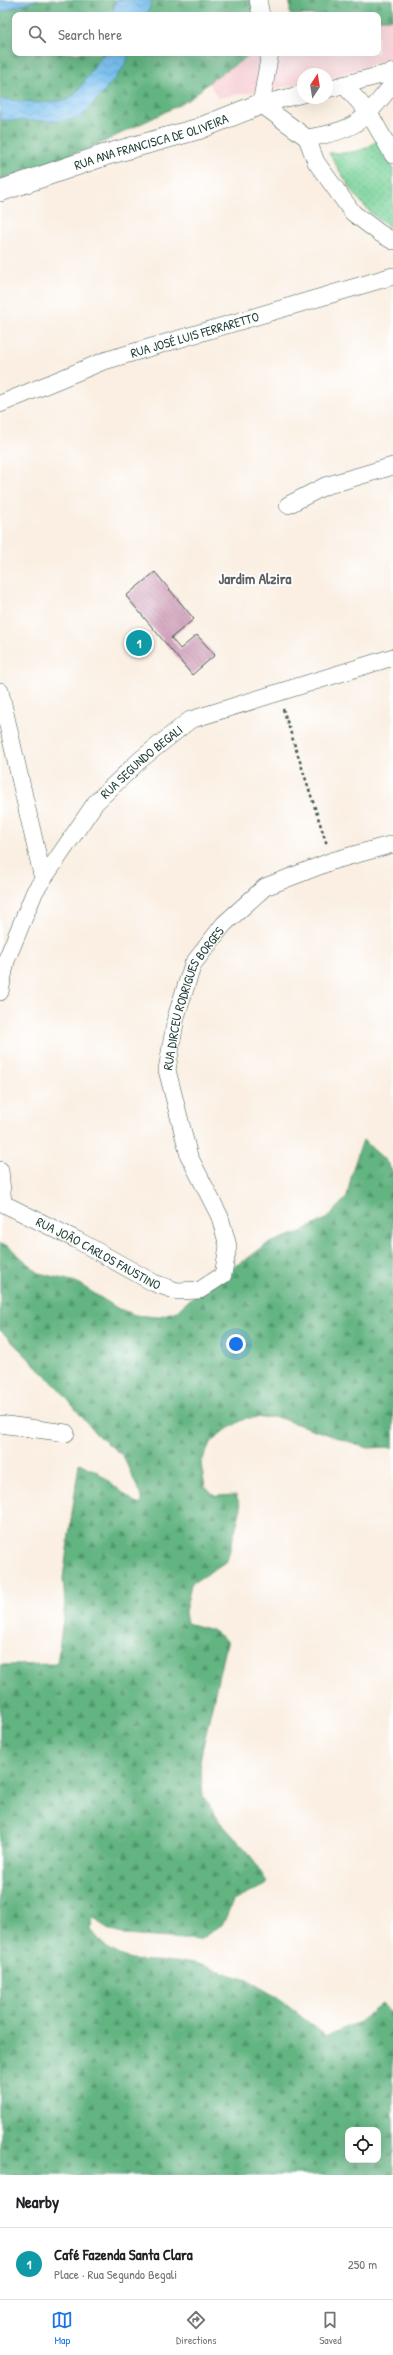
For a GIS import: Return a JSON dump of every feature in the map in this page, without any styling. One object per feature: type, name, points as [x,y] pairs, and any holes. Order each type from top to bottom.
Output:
[{"type":"street","points":[[258,0],[260,12]]},
{"type":"street","points":[[270,56],[261,104],[307,138],[316,162],[353,213],[393,241]]},
{"type":"street","points":[[333,88],[393,72]]},
{"type":"street","points":[[307,138],[332,134],[354,126],[369,113],[393,84]]},
{"type":"street","points":[[344,85],[369,113],[393,155]]},
{"type":"street","name":"RUA ANA FRANCISCA DE OLIVEIRA","points":[[0,191],[105,155],[198,129],[261,104],[297,95]]},
{"type":"street","name":"RUA JOSÉ LUIS FERRARETTO","points":[[0,404],[104,361],[393,276]]},
{"type":"street","points":[[288,505],[325,486],[393,466]]},
{"type":"street","name":"RUA SEGUNDO BEGALI","points":[[0,992],[6,962],[35,891],[96,802],[140,760],[190,720],[393,657]]},
{"type":"street","points":[[0,691],[43,879]]},
{"type":"street","name":"RUA DIRCEU RODRIGUES BORGES","points":[[200,1290],[223,1275],[228,1246],[220,1217],[189,1156],[167,1070],[176,1017],[193,964],[224,924],[265,887],[332,861],[393,844]]},
{"type":"street","points":[[0,1170],[1,1203]]},
{"type":"street","name":"RUA JOÃO CARLOS FAUSTINO","points":[[1,1203],[77,1240],[154,1283],[177,1290],[200,1290]]},
{"type":"street","points":[[0,1424],[66,1433]]},
{"type":"path","points":[[278,693],[332,861]]},
{"type":"shaded area","points":[[393,4],[393,77],[387,60],[333,77],[333,68],[297,68],[297,85],[217,98],[195,56],[381,56],[381,13]]},
{"type":"green space","points":[[36,0],[257,0],[261,12],[12,12],[12,56],[248,56],[214,78],[190,99],[159,115],[95,146],[0,180],[0,8]]},
{"type":"green space","points":[[290,0],[393,0],[393,19],[381,19],[381,12],[290,12]]},
{"type":"green space","points":[[379,138],[393,169],[393,229],[372,214],[356,196],[329,153],[356,151],[368,147]]},
{"type":"green space","points":[[363,1140],[385,1160],[393,1172],[393,1447],[368,1448],[276,1417],[246,1418],[221,1433],[209,1445],[201,1464],[205,1487],[216,1496],[236,1495],[241,1508],[227,1561],[191,1584],[185,1612],[187,1623],[212,1630],[228,1642],[224,1652],[200,1760],[203,1796],[220,1822],[248,1852],[267,1882],[265,1885],[233,1901],[223,1924],[199,1940],[124,1935],[107,1929],[93,1916],[91,1930],[106,1948],[131,1960],[195,1963],[247,1980],[275,1996],[326,2036],[359,2022],[382,2004],[393,2015],[393,2175],[0,2175],[0,1665],[57,1664],[65,1604],[63,1578],[79,1463],[96,1471],[137,1504],[142,1504],[142,1498],[123,1456],[97,1435],[60,1390],[0,1330],[0,1244],[8,1246],[39,1273],[76,1282],[117,1308],[135,1315],[156,1317],[177,1311],[217,1275],[244,1261],[267,1244],[300,1232],[326,1219],[347,1197],[353,1168]]},
{"type":"water","points":[[0,0],[38,0],[0,12]]},
{"type":"water","points":[[115,0],[152,0],[148,12],[113,12]]},
{"type":"water","points":[[102,56],[129,56],[122,70],[81,118],[55,121],[0,120],[0,99],[42,103],[68,100],[77,92]]},
{"type":"building","points":[[155,572],[194,619],[171,638],[180,649],[197,635],[215,655],[192,675],[126,596]]},
{"type":"place","name":"Café Fazenda Santa Clara","points":[[139,643]]},
{"type":"district","name":"Jardim Alzira","points":[[255,578]]}]
